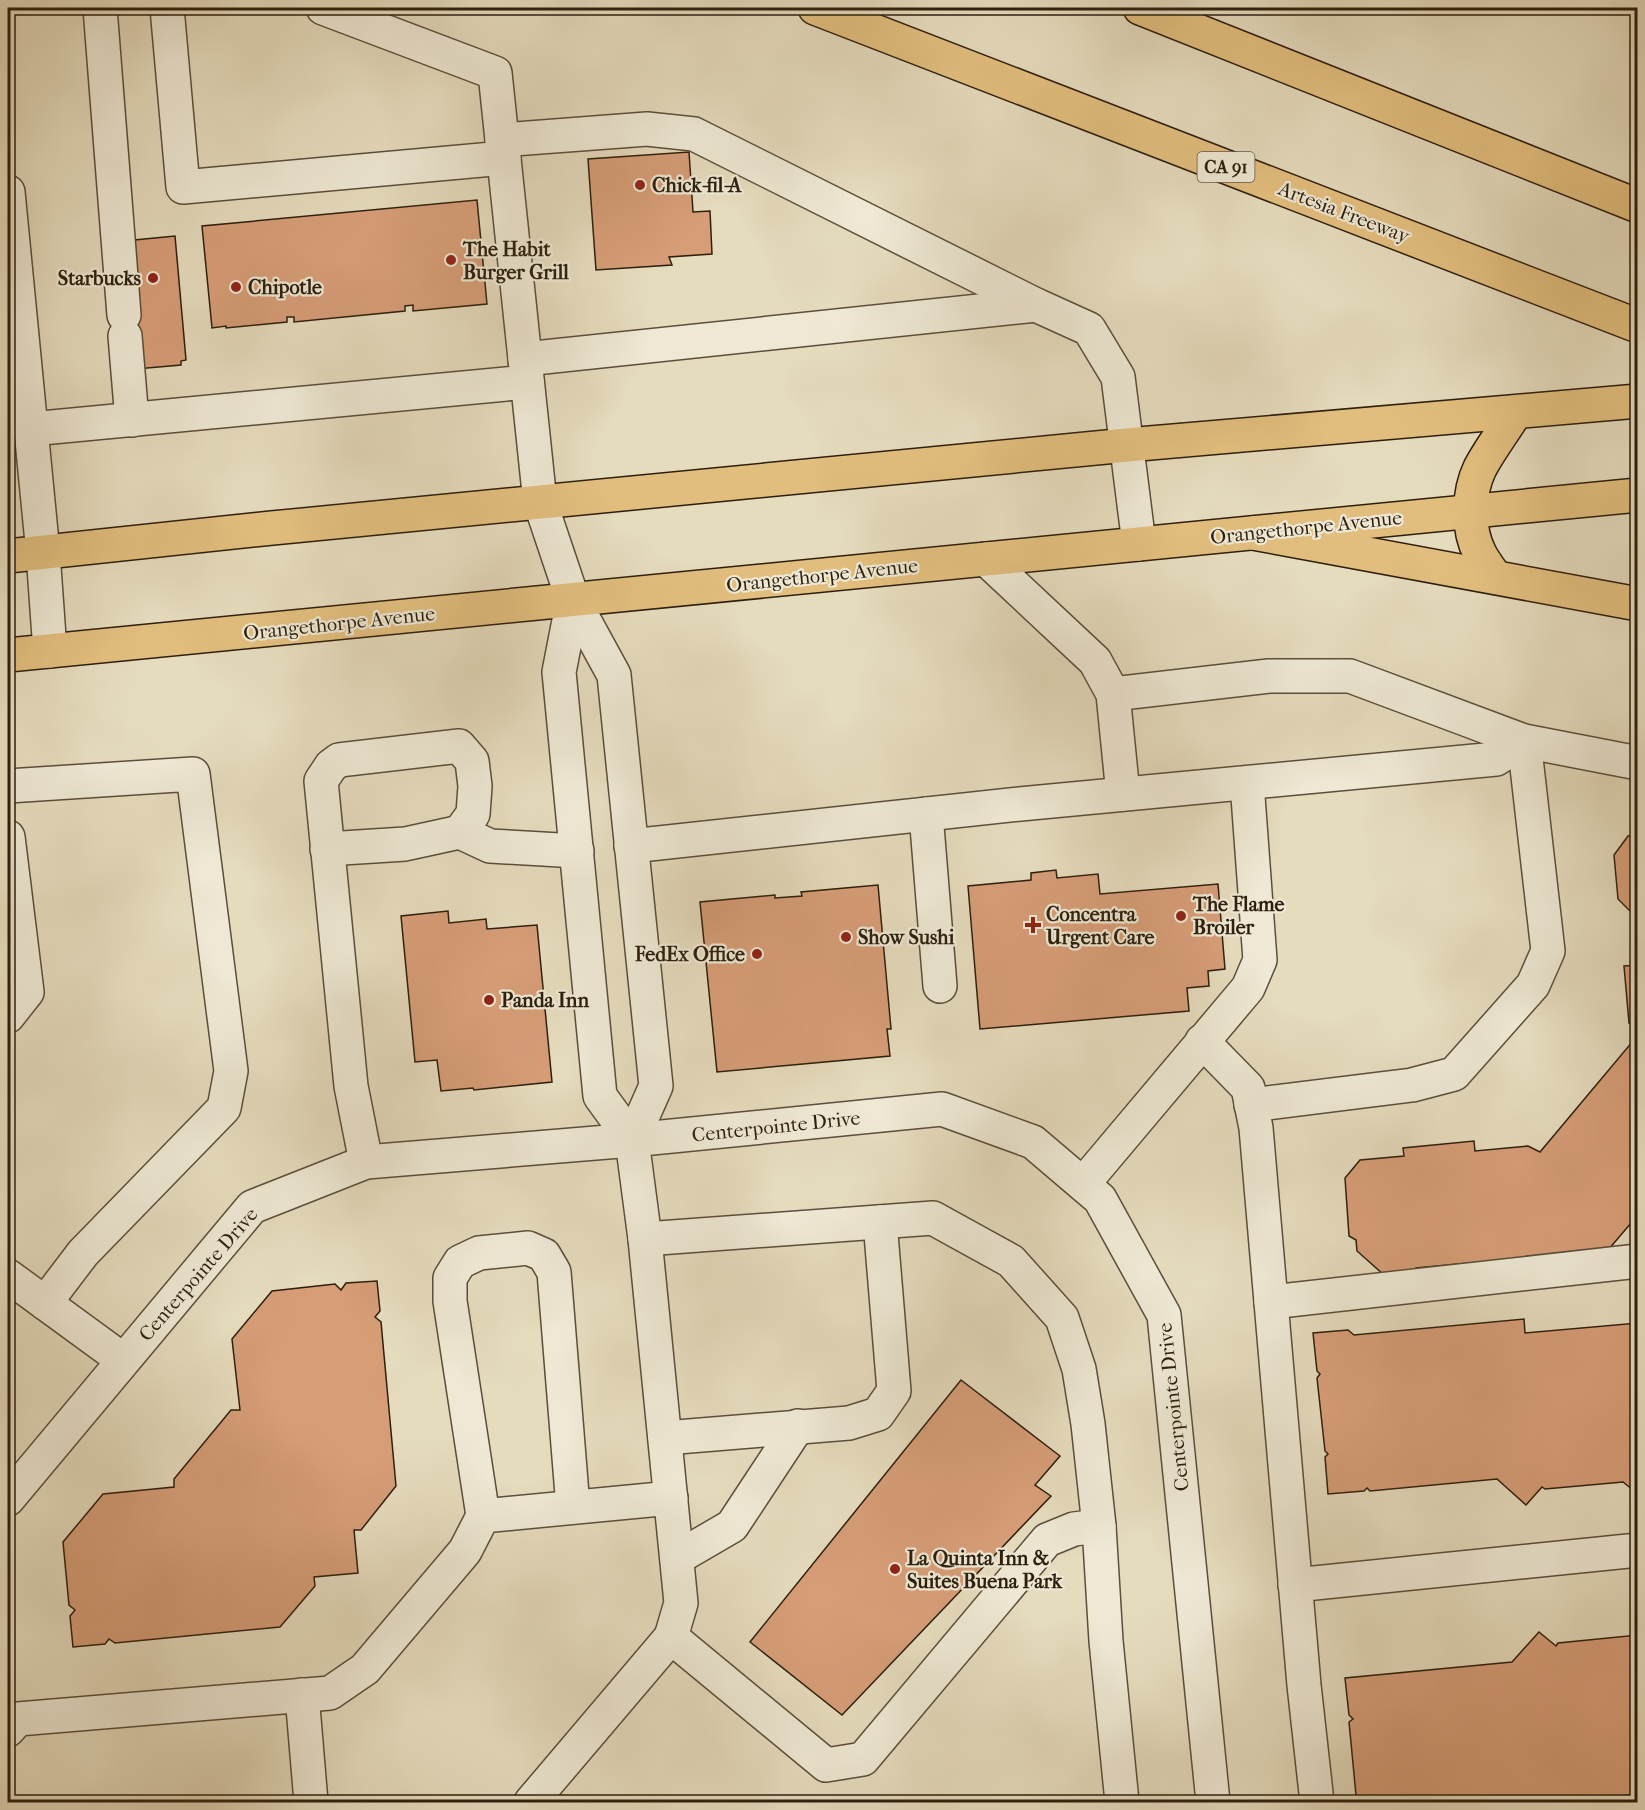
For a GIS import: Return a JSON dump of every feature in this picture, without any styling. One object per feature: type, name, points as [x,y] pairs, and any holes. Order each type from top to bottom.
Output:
[{"type":"main road","name":"Artesia Freeway","points":[[815,8],[1638,326]]},
{"type":"main road","points":[[1140,8],[1638,206]]},
{"type":"main road","points":[[8,556],[1127,445],[1638,401]]},
{"type":"main road","points":[[1495,577],[1479,552],[1473,534],[1471,511],[1473,490],[1480,469],[1515,413]]},
{"type":"main road","name":"Orangethorpe Avenue","points":[[8,655],[1638,495]]},
{"type":"main road","points":[[1253,533],[1638,604]]},
{"type":"street","points":[[100,8],[132,420]]},
{"type":"street","points":[[167,8],[183,187],[503,149],[647,129],[694,134],[1036,305],[1089,329],[1118,377],[1139,544]]},
{"type":"street","points":[[323,8],[495,73],[540,502],[573,600],[615,675],[656,1086],[632,1140]]},
{"type":"street","points":[[8,192],[43,553],[50,651]]},
{"type":"street","points":[[31,429],[132,420],[1036,305]]},
{"type":"street","points":[[986,559],[1095,661],[1113,694],[1123,794]]},
{"type":"street","points":[[531,1803],[671,1637],[681,1603],[645,1239],[632,1140],[600,1096],[560,672],[573,600]]},
{"type":"street","points":[[1113,694],[1269,675],[1350,676],[1524,741],[1638,763]]},
{"type":"street","points":[[631,846],[1123,794],[1496,759],[1524,741]]},
{"type":"street","points":[[1251,1105],[1412,1085],[1454,1074],[1533,985],[1548,951],[1524,741]]},
{"type":"street","points":[[366,1162],[351,1086],[321,781],[331,766],[339,760],[459,746],[472,761],[475,786],[473,814],[460,832]]},
{"type":"street","points":[[8,786],[194,774],[231,1071],[224,1108],[83,1253],[45,1303]]},
{"type":"street","points":[[1083,1185],[1248,988],[1260,960],[1247,783]]},
{"type":"street","points":[[926,814],[940,986]]},
{"type":"street","points":[[327,849],[405,844],[460,832],[490,846],[577,851]]},
{"type":"street","points":[[8,837],[27,992],[8,1016]]},
{"type":"street","points":[[1202,1041],[1248,1088],[1256,1128],[1295,1585],[1317,1803]]},
{"type":"street","name":"Centerpointe Drive","points":[[8,1499],[252,1207],[366,1162],[632,1140],[942,1109],[1033,1142],[1100,1199],[1164,1315],[1214,1803]]},
{"type":"street","points":[[645,1239],[933,1218],[1011,1261],[1062,1318],[1079,1369],[1088,1424],[1099,1526],[1106,1641],[1122,1803]]},
{"type":"street","points":[[665,1438],[849,1423],[878,1414],[894,1391],[880,1222]]},
{"type":"street","points":[[8,1730],[18,1719],[330,1693],[365,1669],[465,1551],[483,1516],[450,1300],[450,1278],[460,1262],[479,1253],[528,1248],[544,1255],[554,1272],[573,1507]]},
{"type":"street","points":[[1271,1302],[1638,1261]]},
{"type":"street","points":[[8,1276],[123,1360]]},
{"type":"street","points":[[677,1558],[732,1526],[798,1426]]},
{"type":"street","points":[[483,1516],[671,1497]]},
{"type":"street","points":[[671,1637],[826,1765],[863,1759],[1047,1540],[1074,1529],[1099,1526]]},
{"type":"street","points":[[1295,1585],[1638,1550]]},
{"type":"street","points":[[302,1695],[311,1803]]},
{"type":"building","name":"Chick-fil-A","points":[[689,152],[693,212],[710,211],[712,254],[669,257],[672,265],[596,270],[588,159]]},
{"type":"building","points":[[477,200],[487,304],[413,311],[413,305],[405,306],[405,311],[294,322],[294,317],[287,317],[287,322],[212,328],[202,226]]},
{"type":"building","name":"Starbucks","points":[[175,236],[186,360],[181,361],[181,365],[136,369],[124,241]]},
{"type":"building","points":[[1638,835],[1638,963],[1632,913],[1618,899],[1614,855],[1628,836]]},
{"type":"building","points":[[1056,870],[1057,878],[1098,874],[1100,894],[1218,884],[1225,969],[1208,971],[1209,986],[1187,988],[1189,1011],[980,1029],[968,886],[1031,880],[1031,873]]},
{"type":"building","points":[[878,885],[891,1029],[887,1029],[890,1056],[717,1072],[700,902],[775,895],[775,898],[802,896],[801,892]]},
{"type":"building","points":[[448,911],[449,923],[486,919],[487,929],[537,925],[552,1082],[441,1091],[437,1060],[415,1062],[401,916]]},
{"type":"building","points":[[1638,965],[1638,1030],[1629,1023],[1624,966]]},
{"type":"building","points":[[1638,1035],[1638,1215],[1608,1250],[1416,1268],[1417,1273],[1384,1275],[1357,1251],[1356,1240],[1349,1236],[1345,1178],[1360,1160],[1404,1156],[1403,1148],[1474,1141],[1475,1151],[1528,1146],[1540,1152]]},
{"type":"building","points":[[377,1281],[380,1311],[375,1317],[381,1322],[396,1486],[361,1530],[354,1530],[358,1573],[314,1577],[315,1586],[280,1627],[115,1643],[109,1639],[105,1644],[73,1647],[70,1616],[75,1610],[69,1605],[63,1542],[103,1494],[174,1487],[174,1479],[231,1410],[240,1410],[232,1339],[272,1291],[335,1284],[341,1290],[346,1283]]},
{"type":"building","points":[[1524,1319],[1525,1333],[1638,1323],[1638,1494],[1623,1482],[1545,1489],[1542,1487],[1526,1505],[1497,1479],[1370,1491],[1367,1488],[1364,1491],[1328,1494],[1325,1457],[1328,1454],[1325,1451],[1317,1378],[1320,1374],[1317,1371],[1313,1333],[1348,1330],[1354,1335]]},
{"type":"building","name":"La Quinta Inn & Suites Buena Park","points":[[961,1380],[1060,1456],[1035,1485],[1051,1496],[842,1715],[750,1642]]},
{"type":"building","points":[[1539,1632],[1556,1646],[1558,1643],[1638,1635],[1638,1794],[1570,1802],[1357,1802],[1361,1798],[1356,1795],[1349,1722],[1353,1719],[1349,1715],[1345,1678],[1512,1662]]},
{"type":"place","name":"Chick-fil-A","points":[[640,185]]},
{"type":"place","name":"The Habit Burger Grill","points":[[451,260]]},
{"type":"place","name":"Starbucks","points":[[153,278]]},
{"type":"place","name":"Chipotle","points":[[236,287]]},
{"type":"place","name":"The Flame Broiler","points":[[1181,916]]},
{"type":"place","name":"Concentra Urgent Care","points":[[1033,925]]},
{"type":"place","name":"Show Sushi","points":[[846,937]]},
{"type":"place","name":"FedEx Office","points":[[757,954]]},
{"type":"place","name":"Panda Inn","points":[[489,1000]]},
{"type":"place","name":"La Quinta Inn & Suites Buena Park","points":[[895,1569]]}]
